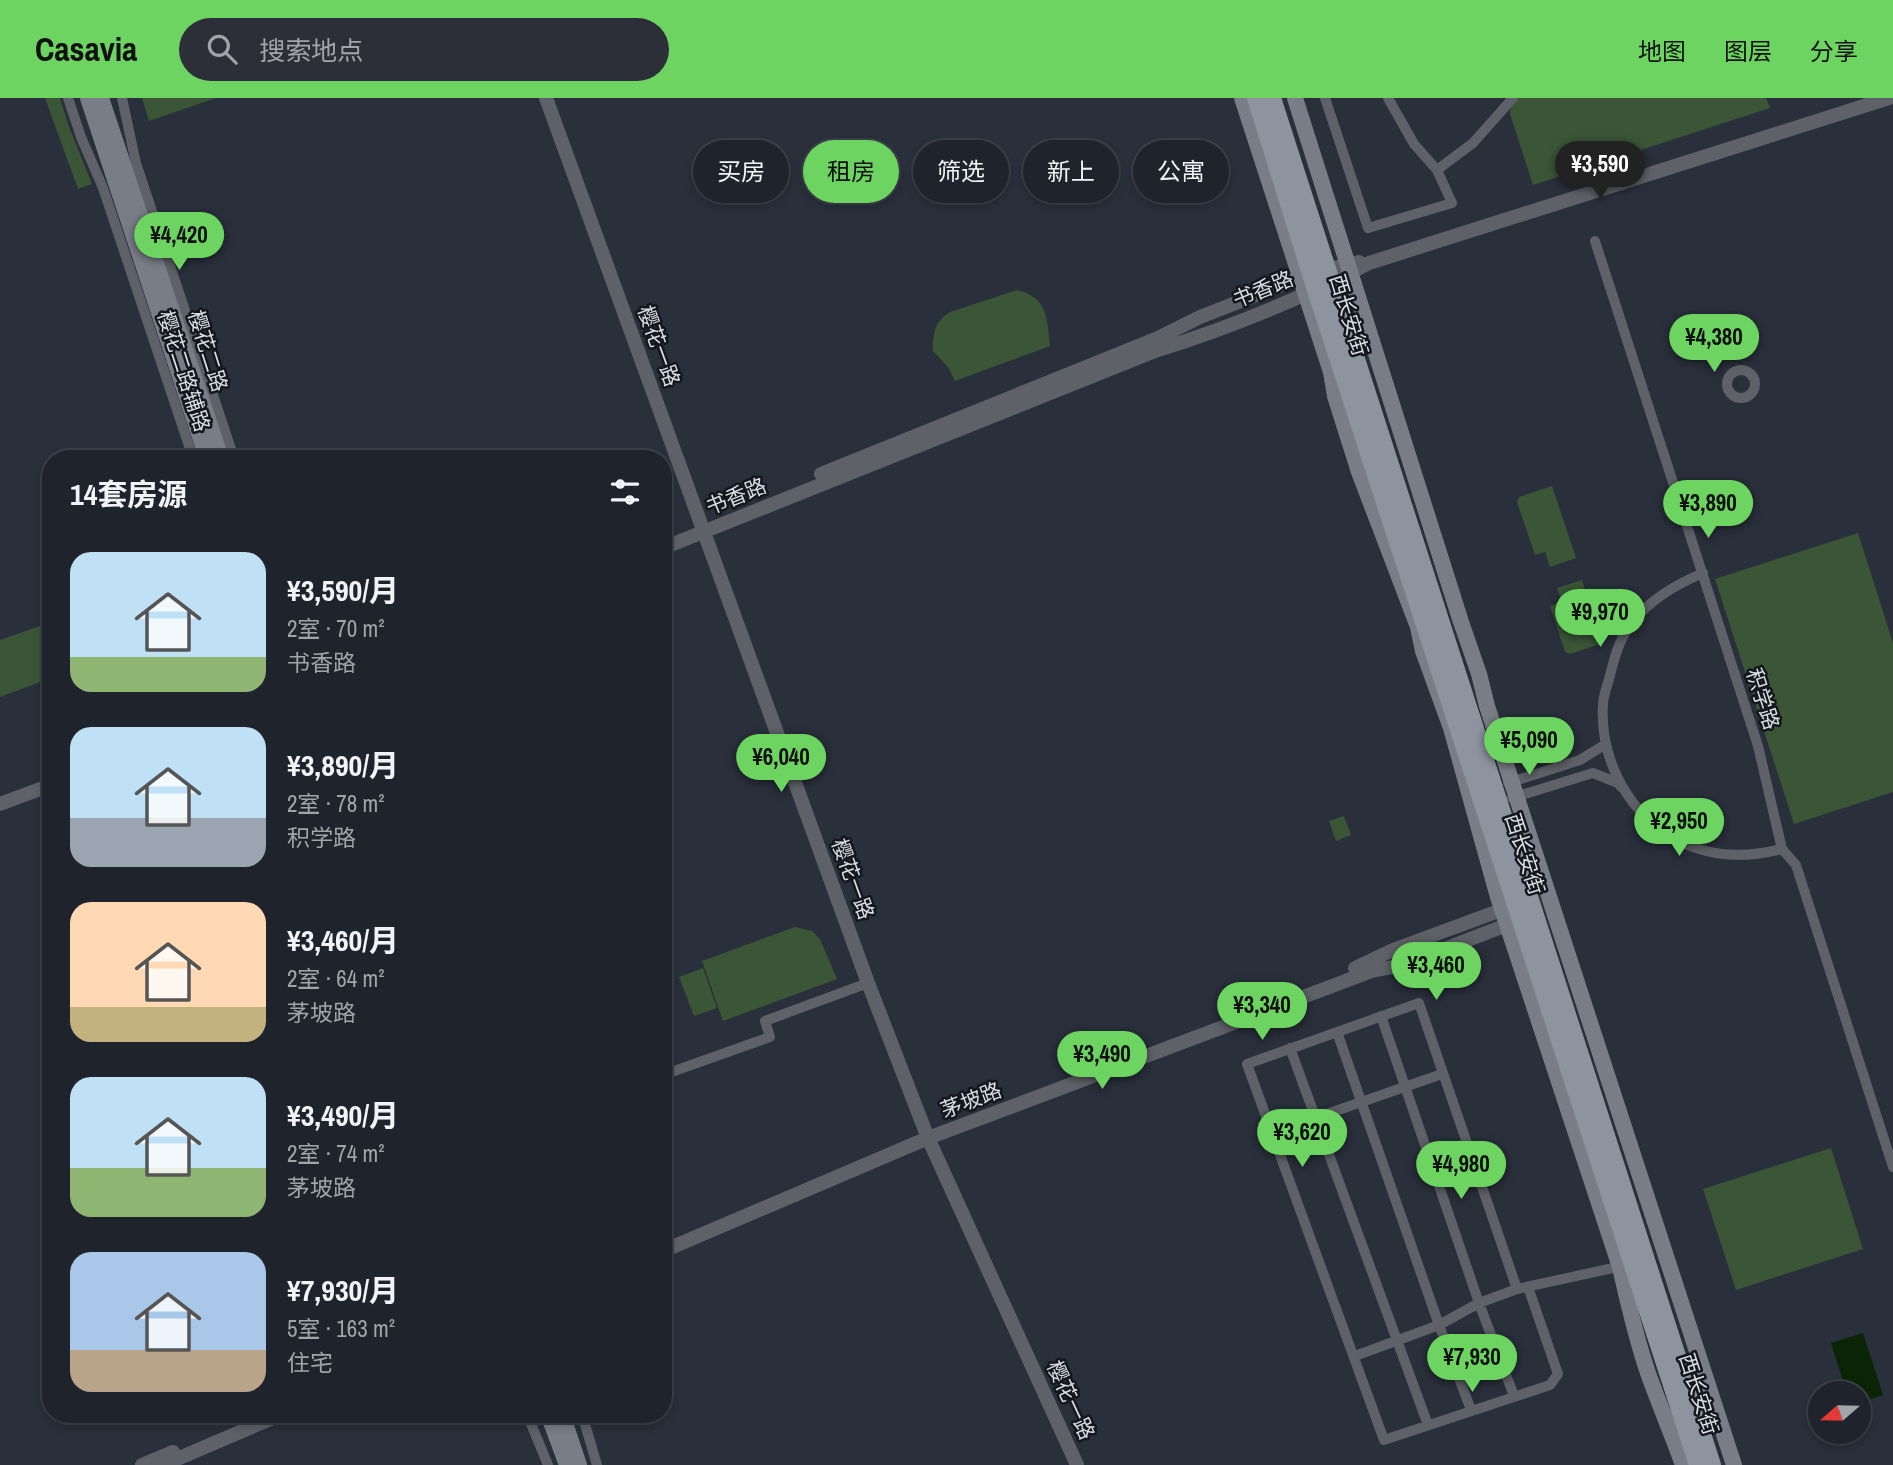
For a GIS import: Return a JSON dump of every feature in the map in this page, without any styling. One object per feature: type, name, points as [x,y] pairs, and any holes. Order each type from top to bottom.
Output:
[{"type":"main road","name":"樱花二路","points":[[88,98],[204,450]]},
{"type":"main road","name":"樱花二路","points":[[102,98],[218,450]]},
{"type":"main road","points":[[1242,98],[1316,282]]},
{"type":"main road","name":"西长安街","points":[[1256,98],[1519,912],[1626,1265],[1698,1465]]},
{"type":"main road","name":"西长安街","points":[[1272,98],[1316,282],[1505,792],[1519,912],[1712,1465]]},
{"type":"main road","points":[[1295,98],[1470,643],[1505,792],[1734,1465]]},
{"type":"main road","points":[[1626,1265],[1630,1316],[1648,1375],[1683,1465]]},
{"type":"main road","points":[[551,1423],[566,1465]]},
{"type":"main road","points":[[565,1423],[579,1465]]},
{"type":"street","name":"樱花二路辅路","points":[[68,98],[103,188],[190,450]]},
{"type":"street","name":"樱花二路辅路","points":[[122,98],[136,163],[231,450]]},
{"type":"street","name":"樱花一路","points":[[546,98],[868,983],[926,1134],[1077,1465]]},
{"type":"street","points":[[1325,98],[1368,228],[1452,203],[1437,170],[1414,144],[1388,98]]},
{"type":"street","points":[[1437,170],[1473,143],[1513,98]]},
{"type":"street","name":"书香路","points":[[672,543],[703,527],[1158,338],[1200,317],[1316,282],[1862,98]]},
{"type":"street","name":"书香路","points":[[1350,269],[1889,98]]},
{"type":"street","name":"积学路","points":[[1595,241],[1758,746],[1783,849],[1796,865],[1893,1167]]},
{"type":"street","name":"书香路","points":[[672,536],[703,527]]},
{"type":"street","points":[[1632,803],[1616,775],[1606,744],[1603,704],[1618,645],[1647,607],[1664,593],[1703,573]]},
{"type":"street","points":[[1505,792],[1580,760],[1606,744]]},
{"type":"street","points":[[1505,792],[1593,773],[1618,783],[1632,803],[1662,830],[1698,849],[1739,856],[1783,849]]},
{"type":"street","points":[[0,793],[42,778]]},
{"type":"street","points":[[0,804],[42,788]]},
{"type":"street","name":"茅坡路","points":[[672,1237],[926,1134],[1372,961],[1393,950],[1471,922],[1519,912]]},
{"type":"street","name":"茅坡路","points":[[672,1247],[926,1134],[1359,976],[1403,965],[1476,937],[1519,912]]},
{"type":"street","points":[[1471,922],[1476,937]]},
{"type":"street","points":[[672,1072],[770,1037],[765,1021],[868,983]]},
{"type":"street","points":[[1419,1003],[1442,1074],[1522,1288],[1558,1374],[1550,1385],[1384,1440],[1247,1064],[1381,1016],[1419,1003]]},
{"type":"street","points":[[1381,1016],[1479,1303],[1514,1396]]},
{"type":"street","points":[[1337,1032],[1471,1410]]},
{"type":"street","points":[[1290,1048],[1428,1425]]},
{"type":"street","points":[[1272,1133],[1442,1074]]},
{"type":"street","points":[[1355,1356],[1439,1325],[1479,1303],[1522,1288],[1626,1265]]},
{"type":"street","points":[[142,1465],[240,1423]]},
{"type":"street","points":[[163,1465],[261,1423]]},
{"type":"street","points":[[531,1423],[548,1465]]},
{"type":"street","points":[[585,1423],[597,1465]]},
{"type":"shaded area","points":[[45,98],[60,98],[92,184],[78,189]]},
{"type":"shaded area","points":[[142,98],[216,98],[149,121]]},
{"type":"shaded area","points":[[1513,98],[1766,98],[1770,108],[1533,185],[1510,114]]},
{"type":"shaded area","points":[[1017,290],[1027,293],[1040,304],[1046,318],[1050,346],[955,381],[948,367],[933,351],[934,333],[938,324],[950,312]]},
{"type":"shaded area","points":[[1552,486],[1576,558],[1550,567],[1545,552],[1535,555],[1517,502],[1519,497]]},
{"type":"shaded area","points":[[1858,533],[1893,643],[1893,792],[1794,824],[1715,579]]},
{"type":"shaded area","points":[[1582,580],[1603,643],[1570,654],[1565,652],[1550,606],[1562,602],[1557,588]]},
{"type":"shaded area","points":[[42,625],[42,681],[0,697],[0,640]]},
{"type":"shaded area","points":[[1344,816],[1351,835],[1336,841],[1329,821]]},
{"type":"shaded area","points":[[795,927],[812,931],[820,939],[837,979],[723,1021],[702,961]]},
{"type":"shaded area","points":[[703,968],[717,1008],[694,1016],[679,977]]},
{"type":"shaded area","points":[[1831,1148],[1863,1249],[1736,1290],[1703,1189]]},
{"type":"shaded area","points":[[1863,1333],[1883,1395],[1871,1399],[1871,1381],[1843,1381],[1831,1343]]}]
